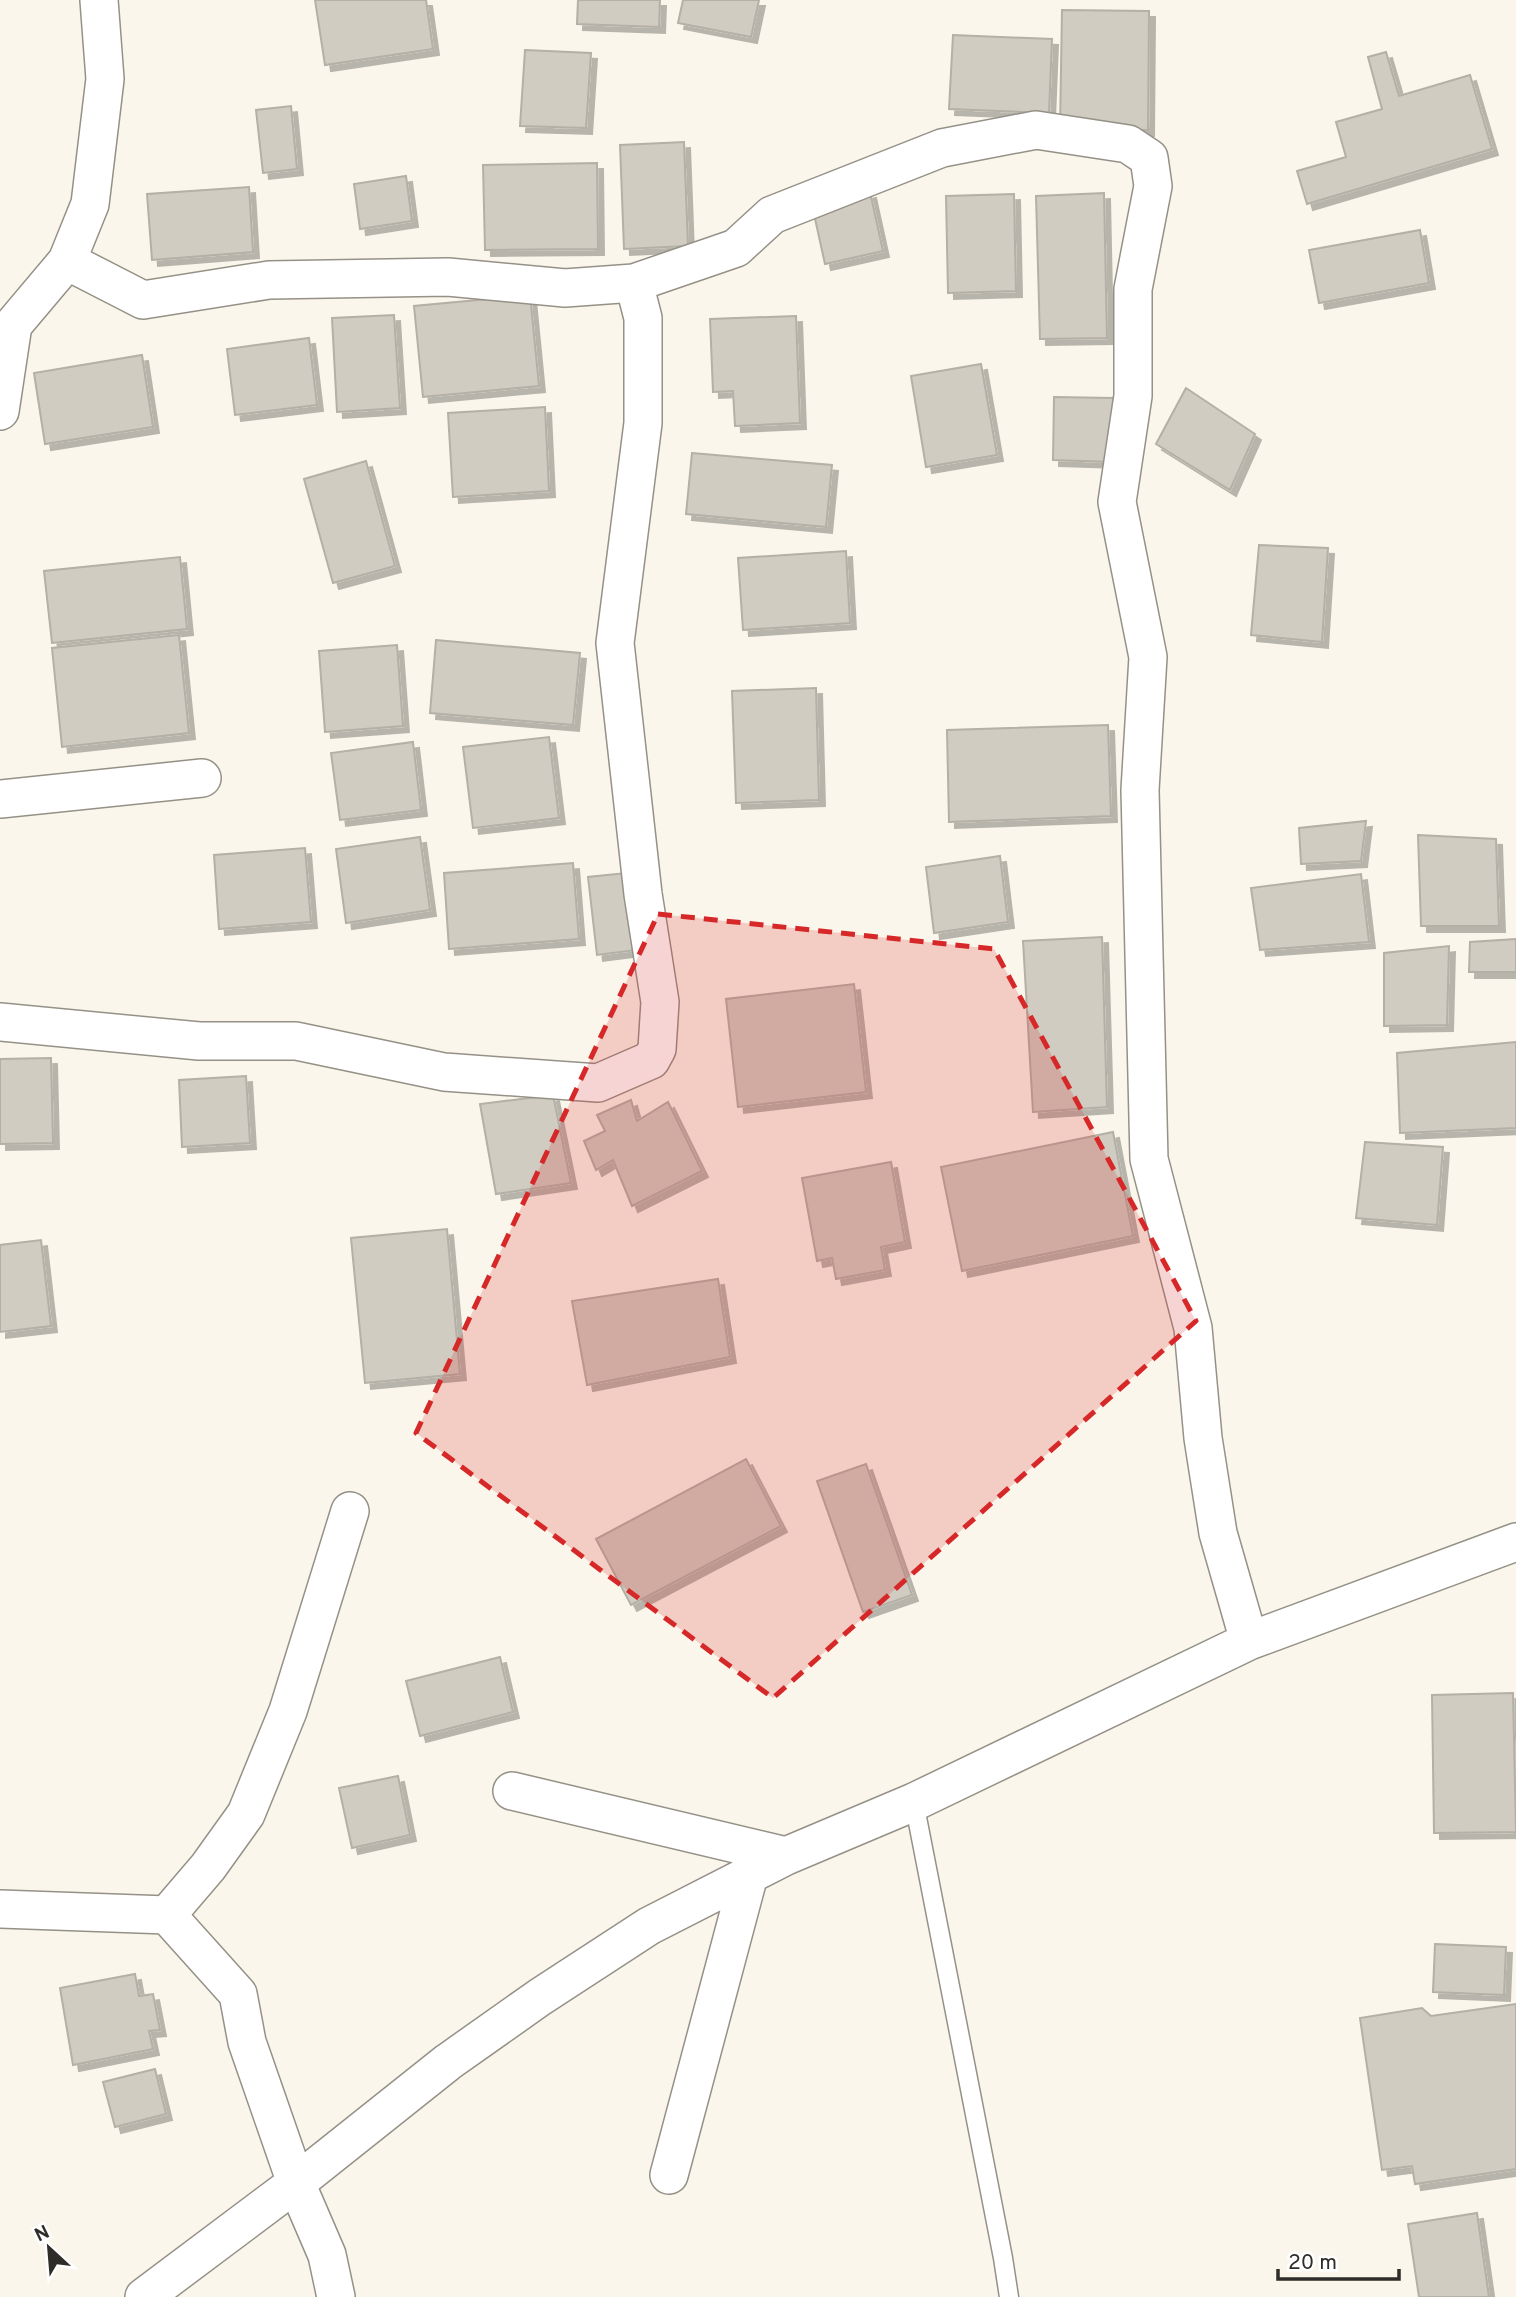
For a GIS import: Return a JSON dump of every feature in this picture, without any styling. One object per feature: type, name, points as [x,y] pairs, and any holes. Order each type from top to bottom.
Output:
[{"type":"street","points":[[0,411],[13,325],[67,261],[90,204],[105,79],[99,0]]},
{"type":"street","points":[[67,261],[144,300],[268,281],[448,277],[565,288],[634,283],[736,248],[772,215],[942,148],[1036,130],[1128,144],[1149,158],[1153,186],[1133,289],[1133,396],[1117,502],[1149,657],[1140,790],[1149,1159],[1193,1328],[1203,1438],[1218,1533],[1249,1641]]},
{"type":"street","points":[[0,1022],[199,1041],[296,1041],[444,1072],[598,1083],[651,1060],[657,1049],[660,1002],[643,894],[615,643],[643,424],[643,318],[634,283]]},
{"type":"street","points":[[0,799],[202,778]]},
{"type":"street","points":[[167,1915],[208,1867],[246,1814],[288,1711],[350,1511]]},
{"type":"street","points":[[144,2297],[296,2183],[448,2063],[540,1997],[649,1926],[786,1856],[914,1802],[1249,1641],[1506,1554]]},
{"type":"street","points":[[512,1791],[786,1856]]},
{"type":"street","points":[[669,2175],[749,1875]]},
{"type":"street","points":[[0,1909],[167,1915],[238,1994],[247,2042],[296,2183],[327,2255],[336,2297]]},
{"type":"lane","points":[[914,1802],[1009,2297]]},
{"type":"highlighted area","points":[[658,914],[994,949],[1196,1321],[773,1698],[416,1433]]},
{"type":"building","points":[[315,0],[426,0],[433,49],[325,65]]},
{"type":"building","points":[[578,0],[660,0],[659,27],[577,24]]},
{"type":"building","points":[[683,0],[759,0],[751,37],[678,23]]},
{"type":"building","points":[[1062,10],[1149,11],[1148,130],[1060,129]]},
{"type":"building","points":[[953,35],[1052,39],[1049,113],[949,109]]},
{"type":"building","points":[[525,50],[591,53],[586,128],[520,126]]},
{"type":"building","points":[[1386,52],[1399,96],[1470,75],[1492,149],[1307,204],[1297,171],[1346,157],[1336,122],[1382,109],[1368,57]]},
{"type":"building","points":[[291,106],[297,169],[263,173],[256,110]]},
{"type":"building","points":[[684,142],[688,246],[624,249],[620,145]]},
{"type":"building","points":[[597,163],[598,249],[485,250],[483,165]]},
{"type":"building","points":[[406,176],[412,221],[360,229],[354,184]]},
{"type":"building","points":[[249,187],[253,252],[152,260],[147,194]]},
{"type":"building","points":[[870,192],[883,251],[825,264],[812,205]]},
{"type":"building","points":[[1104,193],[1107,338],[1040,339],[1036,196]]},
{"type":"building","points":[[1014,194],[1016,291],[948,293],[946,196]]},
{"type":"building","points":[[1420,230],[1429,283],[1319,303],[1309,250]]},
{"type":"building","points":[[530,295],[539,386],[423,397],[414,306]]},
{"type":"building","points":[[394,315],[400,408],[337,412],[332,318]]},
{"type":"building","points":[[796,316],[800,423],[735,426],[733,391],[713,392],[710,319]]},
{"type":"building","points":[[309,338],[317,405],[235,415],[227,349]]},
{"type":"building","points":[[142,355],[153,427],[45,444],[34,373]]},
{"type":"building","points":[[981,364],[997,455],[926,467],[911,376]]},
{"type":"building","points":[[1186,388],[1255,434],[1230,490],[1156,444]]},
{"type":"building","points":[[1054,397],[1114,398],[1113,462],[1053,460]]},
{"type":"building","points":[[545,407],[549,491],[453,497],[448,413]]},
{"type":"building","points":[[692,453],[832,465],[826,527],[686,514]]},
{"type":"building","points":[[366,461],[395,566],[333,583],[304,479]]},
{"type":"building","points":[[1259,545],[1328,548],[1322,642],[1251,635]]},
{"type":"building","points":[[846,551],[850,623],[743,630],[738,558]]},
{"type":"building","points":[[180,557],[187,629],[52,643],[44,571]]},
{"type":"building","points":[[179,635],[189,733],[62,747],[52,648]]},
{"type":"building","points":[[436,640],[580,653],[573,725],[430,713]]},
{"type":"building","points":[[397,645],[403,726],[325,732],[319,651]]},
{"type":"building","points":[[816,688],[819,800],[736,803],[732,691]]},
{"type":"building","points":[[1108,725],[1111,816],[949,822],[947,730]]},
{"type":"building","points":[[549,737],[559,818],[473,828],[463,747]]},
{"type":"building","points":[[413,742],[421,810],[340,820],[331,753]]},
{"type":"building","points":[[1366,821],[1361,861],[1301,864],[1299,828]]},
{"type":"building","points":[[1418,835],[1496,839],[1499,926],[1421,926]]},
{"type":"building","points":[[420,837],[430,910],[346,923],[336,849]]},
{"type":"building","points":[[305,848],[311,922],[219,929],[214,855]]},
{"type":"building","points":[[1000,856],[1008,922],[934,933],[926,867]]},
{"type":"building","points":[[573,863],[579,939],[449,949],[444,873]]},
{"type":"building","points":[[626,873],[636,950],[597,955],[588,877]]},
{"type":"building","points":[[1361,874],[1369,942],[1260,950],[1251,888]]},
{"type":"building","points":[[1102,937],[1107,1107],[1033,1112],[1023,941]]},
{"type":"building","points":[[1516,939],[1516,972],[1469,972],[1470,942]]},
{"type":"building","points":[[1449,946],[1447,1025],[1384,1026],[1384,953]]},
{"type":"building","points":[[854,984],[866,1092],[738,1107],[726,999]]},
{"type":"building","points":[[1516,1042],[1516,1128],[1400,1133],[1397,1053]]},
{"type":"building","points":[[51,1058],[53,1143],[0,1144],[0,1059]]},
{"type":"building","points":[[246,1076],[250,1143],[182,1147],[179,1080]]},
{"type":"building","points":[[553,1095],[571,1183],[496,1194],[480,1104]]},
{"type":"building","points":[[631,1100],[637,1121],[668,1102],[702,1171],[632,1206],[613,1160],[596,1170],[584,1141],[605,1131],[597,1115]]},
{"type":"building","points":[[1113,1132],[1133,1236],[962,1271],[941,1167]]},
{"type":"building","points":[[1365,1142],[1443,1147],[1437,1225],[1356,1218]]},
{"type":"building","points":[[891,1162],[905,1242],[881,1247],[885,1270],[836,1279],[832,1258],[817,1261],[802,1178]]},
{"type":"building","points":[[447,1229],[460,1374],[365,1383],[351,1238]]},
{"type":"building","points":[[41,1240],[51,1326],[0,1332],[0,1245]]},
{"type":"building","points":[[718,1279],[730,1357],[587,1385],[572,1301]]},
{"type":"building","points":[[746,1459],[781,1526],[631,1605],[596,1539]]},
{"type":"building","points":[[866,1464],[912,1595],[863,1612],[817,1481]]},
{"type":"building","points":[[500,1657],[513,1712],[420,1736],[406,1681]]},
{"type":"building","points":[[1513,1693],[1516,1832],[1434,1833],[1432,1695]]},
{"type":"building","points":[[398,1776],[410,1835],[352,1848],[339,1788]]},
{"type":"building","points":[[1435,1944],[1506,1947],[1504,1995],[1433,1992]]},
{"type":"building","points":[[135,1974],[139,1996],[153,1994],[160,2030],[149,2031],[153,2049],[73,2065],[60,1988]]},
{"type":"building","points":[[1516,2004],[1516,2169],[1415,2184],[1412,2166],[1382,2170],[1360,2018],[1422,2008],[1431,2016]]},
{"type":"building","points":[[155,2069],[166,2114],[115,2127],[103,2082]]},
{"type":"building","points":[[1477,2213],[1489,2297],[1419,2297],[1408,2224]]}]
